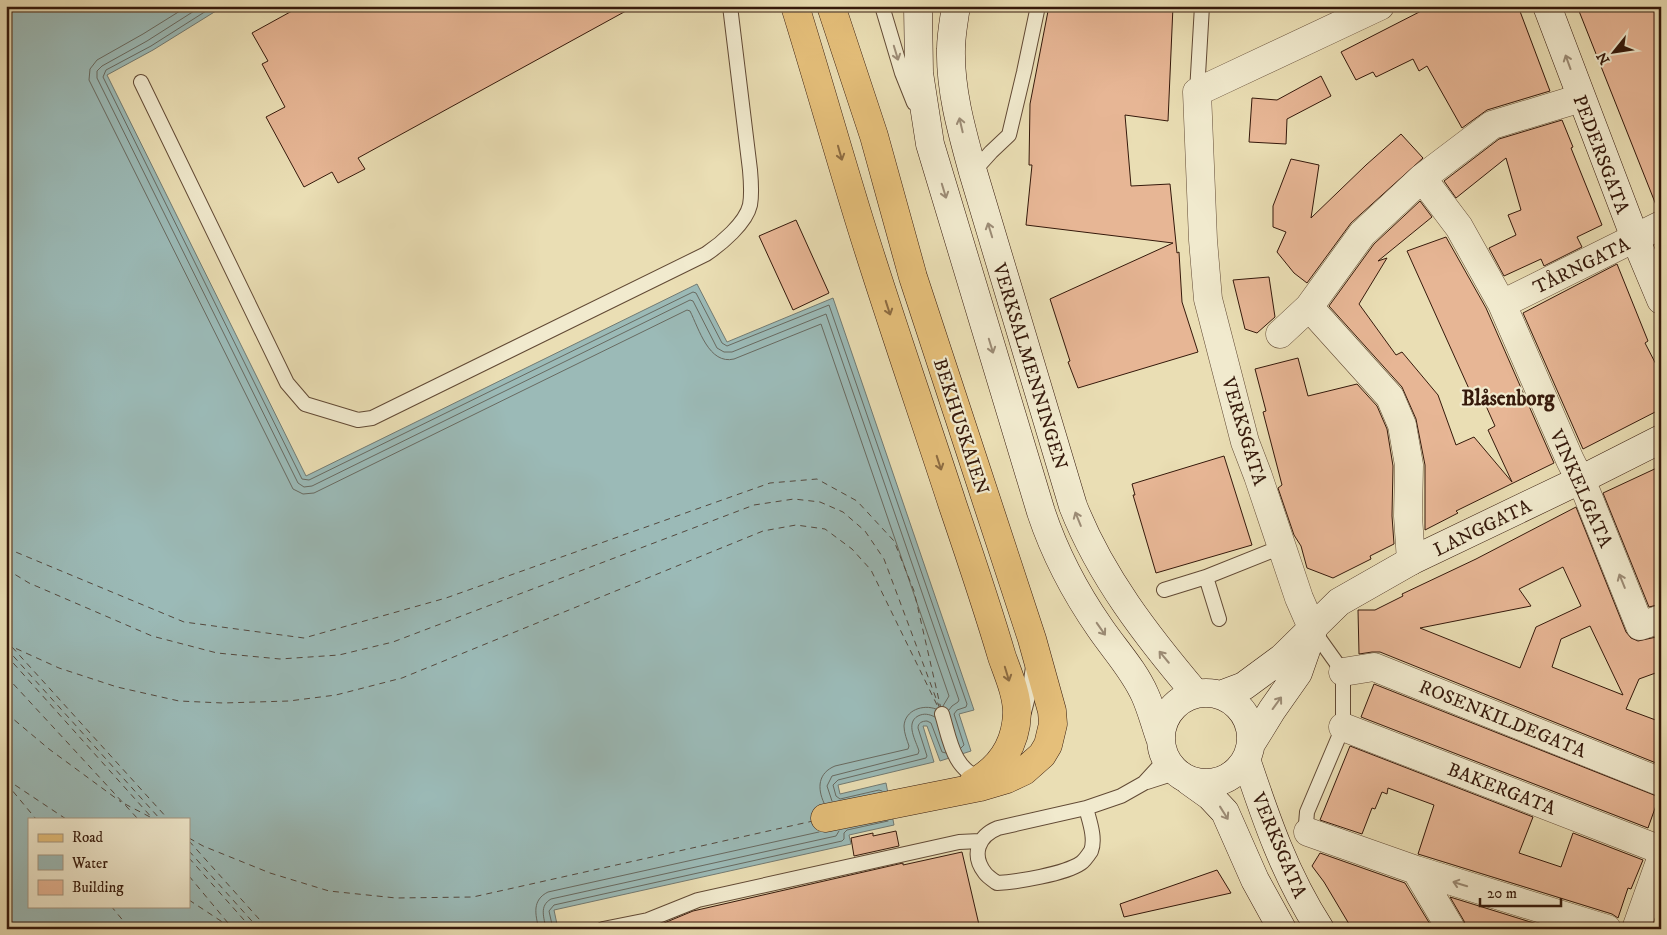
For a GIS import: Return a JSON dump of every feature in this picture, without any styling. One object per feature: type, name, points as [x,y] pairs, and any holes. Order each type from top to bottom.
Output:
[{"type":"main road","name":"BEKHUSKAIEN","points":[[795,6],[862,230],[993,627],[1015,699],[1017,712],[1012,743],[997,766],[994,783],[826,818]]},
{"type":"main road","points":[[812,6],[846,115],[873,192],[913,277]]},
{"type":"main road","name":"BEKHUSKAIEN","points":[[831,6],[874,136],[913,277],[1032,639],[1052,710],[1052,734],[1042,755],[1024,771],[994,779]]},
{"type":"street","name":"VERKSALMENNINGEN","points":[[918,6],[919,73],[930,144],[1048,534],[1074,588],[1133,672],[1172,763]]},
{"type":"street","name":"VERKSALMENNINGEN","points":[[956,6],[951,49],[954,95],[973,172],[1073,506],[1095,556],[1110,581],[1159,650],[1208,694]]},
{"type":"street","points":[[1197,92],[1380,6]]},
{"type":"street","name":"PEDERSGATA","points":[[1547,6],[1635,238],[1661,300]]},
{"type":"street","name":"VERKSGATA","points":[[1197,92],[1203,240],[1208,299],[1245,442],[1299,598],[1313,630]]},
{"type":"street","points":[[1280,334],[1308,307],[1362,234],[1422,178],[1492,125],[1581,98]]},
{"type":"street","name":"VINKELGATA","points":[[1422,178],[1459,228],[1502,304],[1580,480],[1640,626],[1661,619]]},
{"type":"street","name":"TÅRNGATA","points":[[1502,304],[1661,225]]},
{"type":"street","points":[[1308,307],[1390,397],[1402,425],[1409,465],[1408,516],[1411,561]]},
{"type":"street","name":"LANGGATA","points":[[1208,694],[1244,686],[1282,658],[1313,630],[1339,602],[1411,561],[1661,439]]},
{"type":"street","name":"LANGGATA","points":[[1249,752],[1272,710],[1298,673],[1313,630]]},
{"type":"street","name":"ROSENKILDEGATA","points":[[1343,672],[1374,667],[1661,782]]},
{"type":"street","points":[[1208,694],[1234,702],[1250,726],[1249,752],[1237,772],[1223,781],[1208,784],[1172,763],[1163,722],[1170,709],[1181,700],[1208,694]]},
{"type":"street","name":"BAKERGATA","points":[[1343,726],[1661,850]]},
{"type":"street","name":"VERKSGATA","points":[[1249,752],[1279,852],[1294,886],[1320,929]]},
{"type":"street","name":"VERKSGATA","points":[[1172,763],[1210,796],[1224,812],[1255,880],[1282,929]]},
{"type":"street","points":[[1308,832],[1416,870],[1607,929]]},
{"type":"street","points":[[1636,929],[1655,891],[1661,859]]},
{"type":"street","points":[[1416,870],[1451,929]]},
{"type":"lane","points":[[140,82],[287,383],[305,404],[358,420],[372,418],[706,254],[731,234],[749,207],[751,196],[750,170],[730,6]]},
{"type":"lane","name":"VERKSALMENNINGEN","points":[[882,6],[902,72],[930,144]]},
{"type":"lane","points":[[973,172],[1009,135],[1038,6]]},
{"type":"lane","name":"VERKSGATA","points":[[1197,92],[1202,6]]},
{"type":"lane","points":[[1164,590],[1281,547]]},
{"type":"lane","points":[[1206,576],[1219,619]]},
{"type":"lane","name":"VERKSGATA","points":[[1308,832],[1306,824],[1307,812],[1343,726],[1343,672],[1313,630]]},
{"type":"lane","points":[[1032,639],[1033,663],[1029,693],[1012,743],[1017,751],[1025,755],[1034,754],[1048,745]]},
{"type":"lane","points":[[942,714],[959,764],[969,773],[994,779]]},
{"type":"lane","points":[[1086,808],[1092,833],[1091,850],[1083,862],[1069,869],[1011,882],[997,883],[985,873],[977,848],[988,832],[998,828],[1086,808],[1121,796],[1172,763]]},
{"type":"lane","points":[[603,929],[648,920],[698,900],[959,842],[980,841]]},
{"type":"water","points":[[6,6],[224,6],[153,50],[107,75],[306,476],[697,284],[727,342],[833,298],[974,710],[959,714],[971,751],[940,761],[927,726],[923,726],[934,762],[838,785],[840,794],[886,783],[894,825],[849,835],[851,844],[554,910],[558,929],[6,929]]},
{"type":"building","points":[[301,6],[635,6],[358,158],[365,169],[338,183],[332,172],[304,187],[266,117],[285,107],[262,64],[268,61],[252,33]]},
{"type":"building","points":[[1049,6],[1173,6],[1168,121],[1125,115],[1131,186],[1170,184],[1177,253],[1179,252],[1182,302],[1198,352],[1078,388],[1068,362],[1070,361],[1050,299],[1173,243],[1026,225],[1032,165],[1029,165],[1030,104]]},
{"type":"building","points":[[1431,6],[1518,6],[1550,91],[1487,110],[1462,128],[1427,66],[1419,71],[1413,59],[1376,77],[1373,72],[1356,80],[1341,52]]},
{"type":"building","points":[[1577,6],[1661,6],[1661,210],[1658,210]]},
{"type":"building","points":[[1321,76],[1331,96],[1287,119],[1286,144],[1249,142],[1252,98],[1277,100]]},
{"type":"building","points":[[1562,120],[1573,147],[1571,148],[1602,225],[1577,237],[1582,247],[1544,266],[1541,259],[1504,276],[1489,248],[1516,235],[1508,215],[1521,210],[1506,158],[1456,198],[1444,181],[1499,139]]},
{"type":"building","points":[[1401,134],[1423,158],[1351,223],[1307,283],[1294,273],[1277,252],[1286,232],[1273,227],[1273,206],[1291,159],[1319,165],[1311,218]]},
{"type":"building","points":[[1420,201],[1432,217],[1378,261],[1387,258],[1359,304],[1396,355],[1402,352],[1438,395],[1456,445],[1474,437],[1512,482],[1488,430],[1495,426],[1478,388],[1470,391],[1407,251],[1446,237],[1486,308],[1554,463],[1456,511],[1458,513],[1425,530],[1425,465],[1416,419],[1402,387],[1329,306],[1374,244]]},
{"type":"building","points":[[796,220],[829,293],[793,310],[759,236]]},
{"type":"building","points":[[1617,264],[1648,341],[1645,343],[1661,374],[1661,409],[1583,449],[1523,313]]},
{"type":"building","points":[[1269,277],[1275,317],[1257,333],[1245,329],[1233,280]]},
{"type":"building","points":[[1298,358],[1308,396],[1357,384],[1377,406],[1387,429],[1393,466],[1392,516],[1394,544],[1370,556],[1371,559],[1333,578],[1307,568],[1301,546],[1294,535],[1278,488],[1282,485],[1263,412],[1266,411],[1255,369]]},
{"type":"building","points":[[1224,456],[1252,545],[1156,573],[1133,495],[1135,495],[1132,484]]},
{"type":"building","points":[[1661,466],[1661,604],[1649,607],[1603,493]]},
{"type":"building","points":[[1576,507],[1626,632],[1631,638],[1638,641],[1661,636],[1661,671],[1639,679],[1626,709],[1661,722],[1661,765],[1380,652],[1359,654],[1358,610],[1375,610],[1403,596],[1402,594],[1476,559]],"holes":[[[1563,567],[1581,606],[1536,627],[1520,668],[1420,628],[1531,606],[1519,589]],[[1590,626],[1623,695],[1552,667],[1561,639]]]},
{"type":"building","points":[[1374,684],[1659,797],[1648,828],[1361,717]]},
{"type":"building","points":[[1350,746],[1533,817],[1519,853],[1561,867],[1573,833],[1643,860],[1631,889],[1628,888],[1618,918],[1612,914],[1418,854],[1434,805],[1388,788],[1387,794],[1382,792],[1375,809],[1372,808],[1362,834],[1320,820]]},
{"type":"building","points":[[896,831],[899,846],[854,856],[851,838],[873,833],[873,836]]},
{"type":"building","points":[[962,852],[980,929],[658,929],[657,926],[693,911],[903,863],[903,865]]},
{"type":"building","points":[[1320,853],[1405,883],[1433,929],[1352,929],[1324,882],[1312,866]]},
{"type":"building","points":[[1217,870],[1231,893],[1124,917],[1120,904]]},
{"type":"building","points":[[1450,897],[1553,929],[1467,929]]},
{"type":"ferry route","points":[[6,548],[184,622],[304,638],[446,598],[770,483],[817,479],[857,501],[894,541],[914,591],[941,709]]},
{"type":"ferry route","points":[[6,569],[29,583],[152,636],[217,653],[280,659],[339,655],[393,642],[754,505],[794,499],[820,502],[843,512],[865,531],[884,559],[940,709]]},
{"type":"ferry route","points":[[6,644],[59,668],[117,687],[179,701],[223,703],[289,701],[336,695],[402,678],[763,531],[796,525],[825,529],[852,549],[871,570],[938,707]]},
{"type":"ferry route","points":[[12,647],[167,818]]},
{"type":"ferry route","points":[[6,648],[159,818]]},
{"type":"ferry route","points":[[6,655],[152,818]]},
{"type":"ferry route","points":[[6,676],[137,818]]},
{"type":"ferry route","points":[[6,713],[49,749],[121,802]]},
{"type":"ferry route","points":[[6,779],[64,818]]},
{"type":"ferry route","points":[[6,783],[35,818]]},
{"type":"ferry route","points":[[125,804],[152,818]]},
{"type":"ferry route","points":[[190,839],[203,846],[270,873],[329,891],[396,898],[473,897],[813,821]]},
{"type":"ferry route","points":[[190,842],[268,929]]},
{"type":"ferry route","points":[[190,852],[259,929]]},
{"type":"ferry route","points":[[190,859],[252,929]]},
{"type":"ferry route","points":[[190,877],[233,929]]},
{"type":"ferry route","points":[[190,901],[230,927]]},
{"type":"ferry route","points":[[113,908],[130,929]]},
{"type":"district","name":"Blåsenborg","points":[[1508,398]]}]
